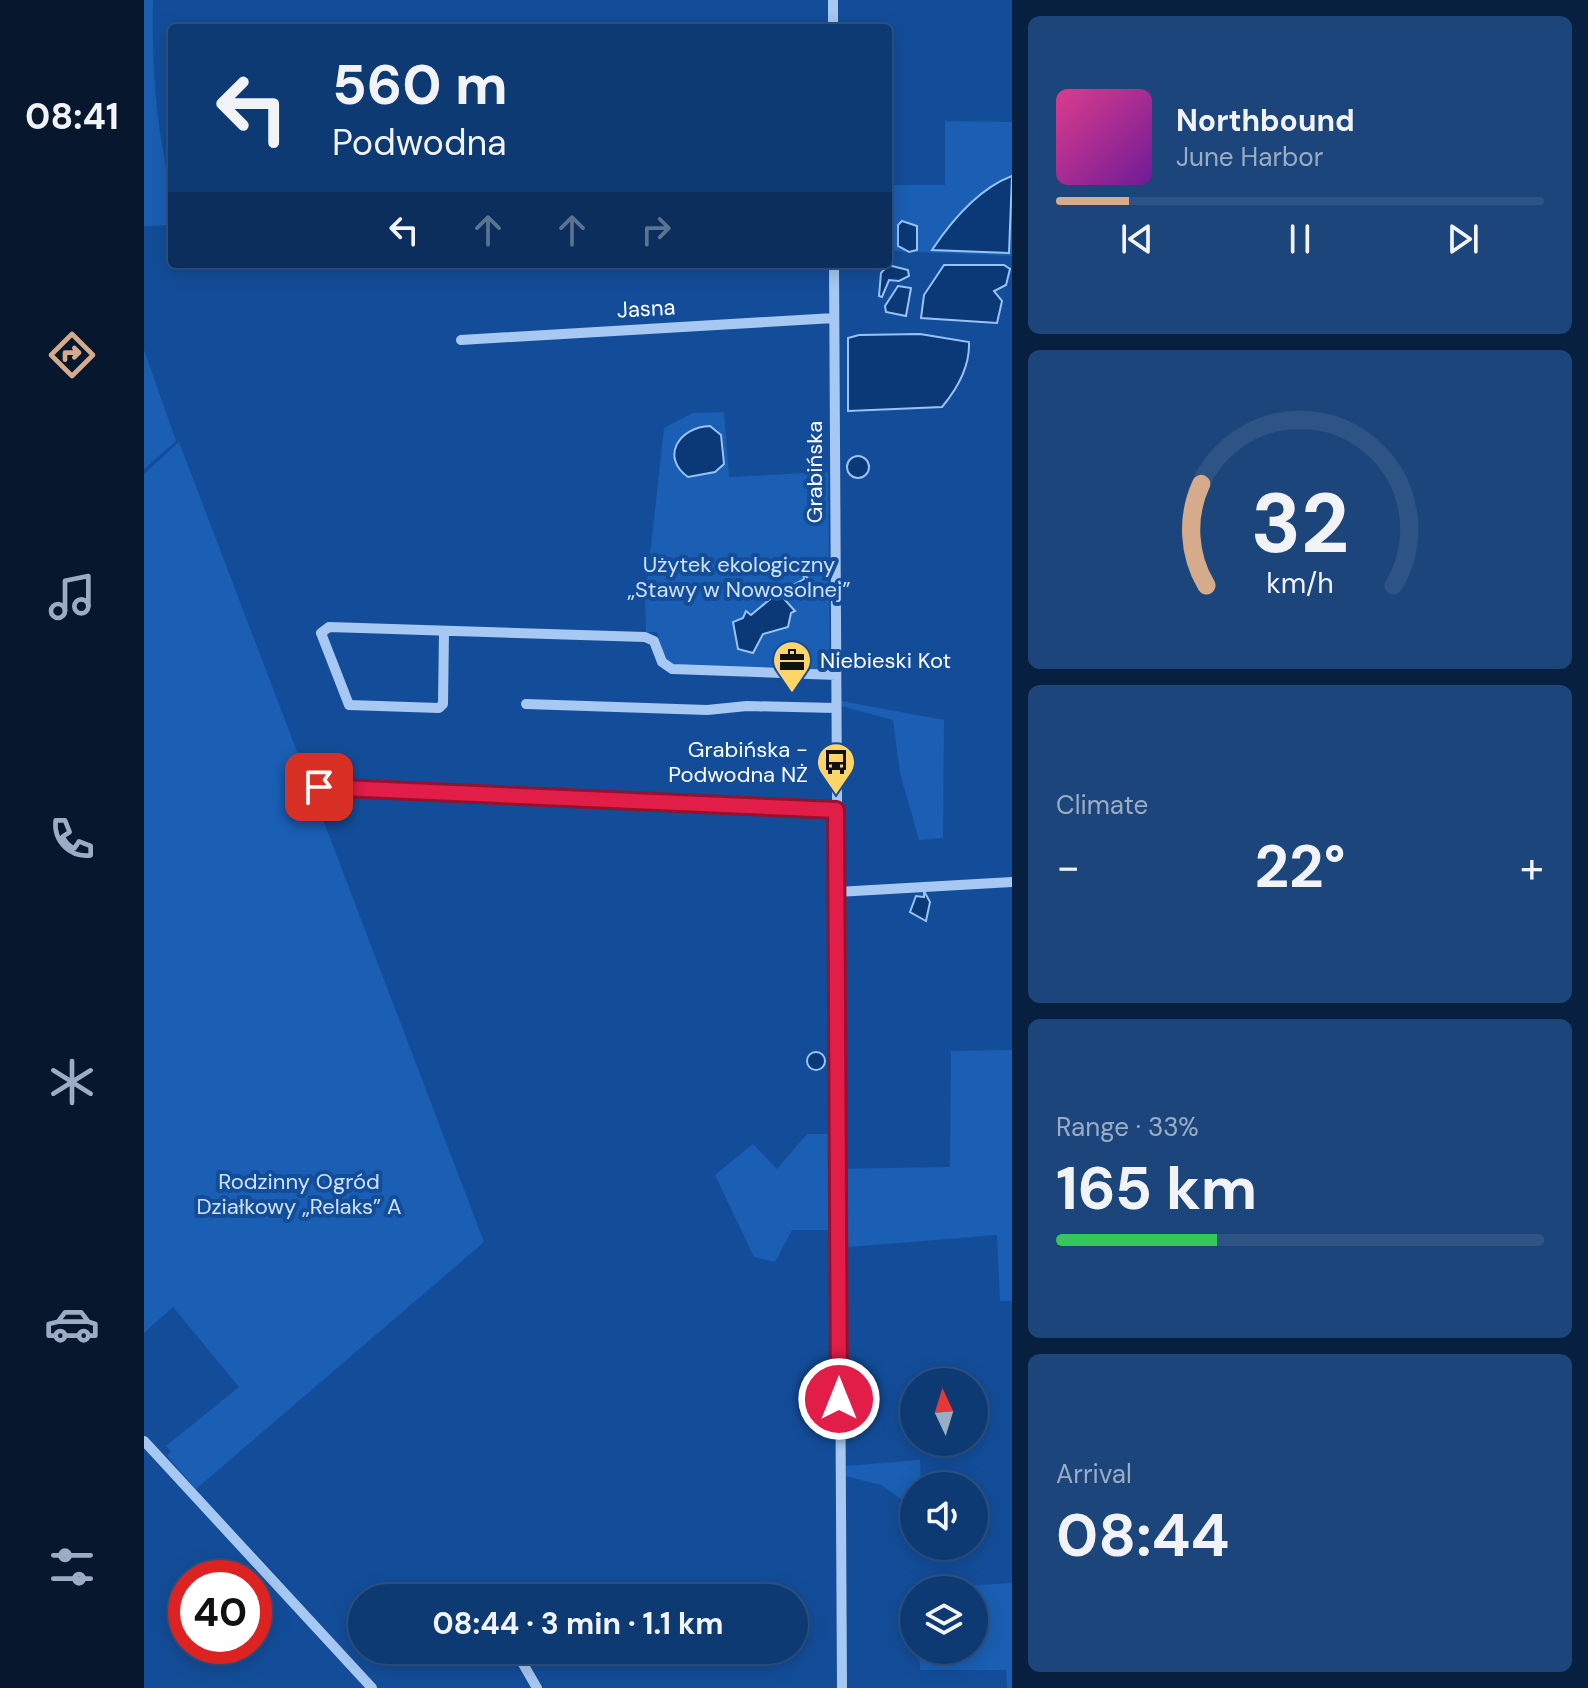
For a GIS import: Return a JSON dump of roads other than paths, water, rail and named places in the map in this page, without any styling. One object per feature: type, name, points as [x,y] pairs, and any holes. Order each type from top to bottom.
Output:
[{"type":"street","points":[[833,0],[833,24]]},
{"type":"street","name":"Grabińska","points":[[834,268],[842,1688]]},
{"type":"street","name":"Jasna","points":[[461,340],[834,318]]},
{"type":"street","points":[[444,631],[443,704],[439,708],[349,705],[321,633],[329,627],[645,637],[654,641],[662,662],[672,669],[836,675]]},
{"type":"street","points":[[526,704],[707,710],[747,706],[835,708]]},
{"type":"street","points":[[319,787],[836,810]]},
{"type":"street","points":[[837,892],[1012,882]]},
{"type":"street","points":[[144,1441],[372,1688]]},
{"type":"street","points":[[523,1664],[537,1688]]},
{"type":"place","name":"Niebieski Kot","points":[[792,694]]},
{"type":"place","name":"Grabińska - Podwodna NŻ","points":[[836,796]]},
{"type":"park label","name":"Użytek ekologiczny „Stawy w Nowosolnej”","points":[[739,576]]},
{"type":"park label","name":"Rodzinny Ogród Działkowy „Relaks” A","points":[[299,1194]]}]
